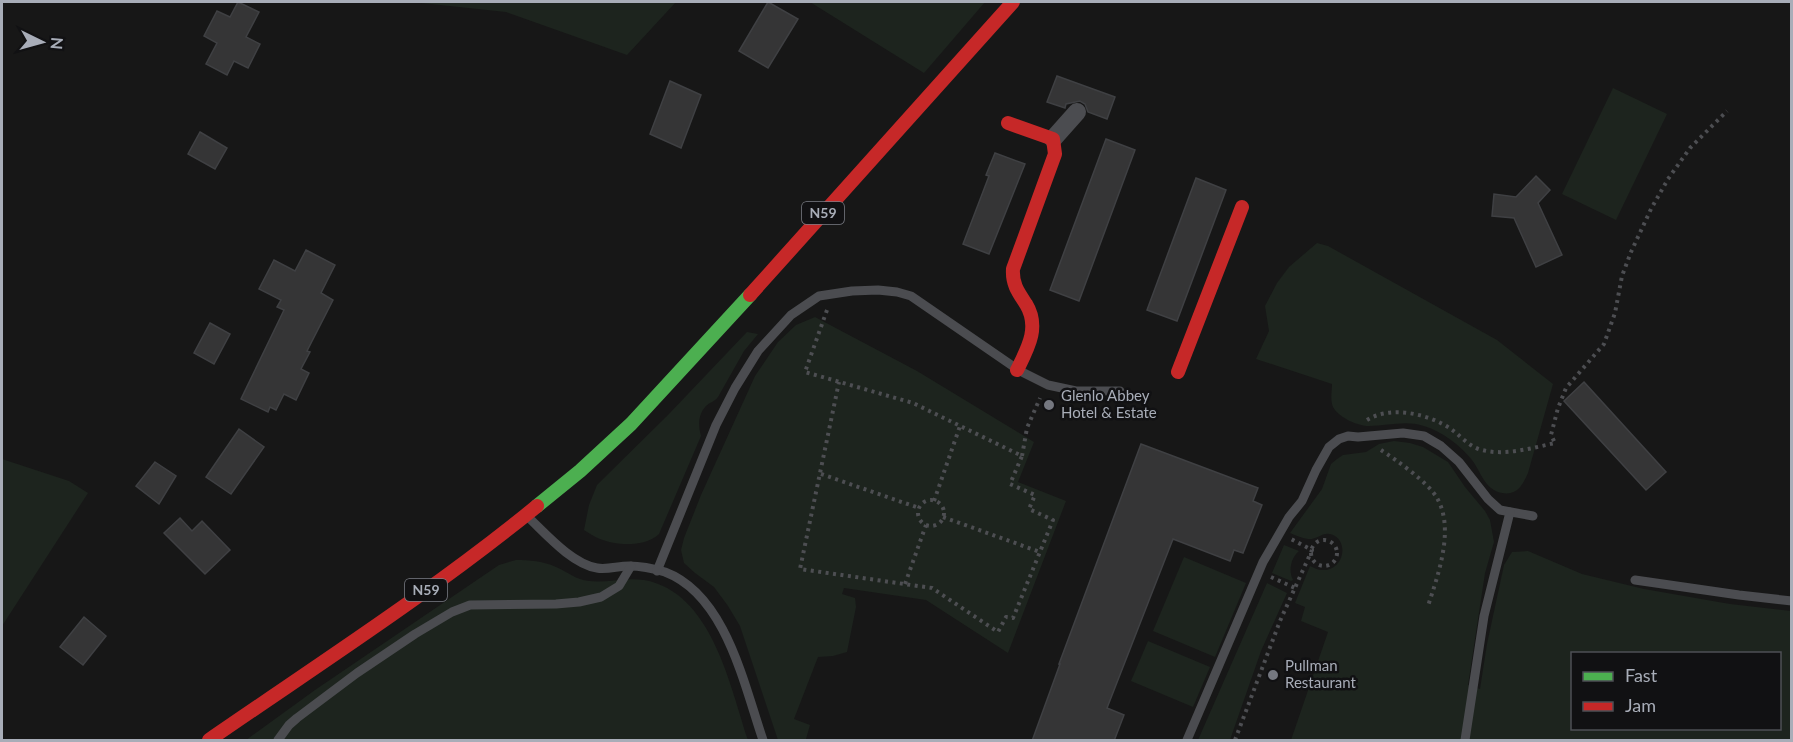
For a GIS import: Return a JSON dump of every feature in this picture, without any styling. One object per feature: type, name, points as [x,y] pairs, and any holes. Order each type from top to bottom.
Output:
[{"type":"main road","name":"N59","points":[[209,741],[441,580],[580,471],[631,424],[734,313],[1013,2]]},
{"type":"main road","points":[[1008,123],[1053,140],[1055,154],[1013,269],[1013,284],[1026,303],[1033,321],[1031,338],[1017,370]]},
{"type":"main road","points":[[1178,372],[1242,207]]},
{"type":"street","points":[[1053,140],[1077,112]]},
{"type":"lane","points":[[657,571],[716,425],[735,388],[758,351],[791,315],[819,296],[878,290],[911,296],[1017,370],[1046,384],[1076,391],[1120,391]]},
{"type":"lane","points":[[1187,741],[1258,572],[1289,517],[1302,501],[1329,447],[1339,439],[1348,436],[1403,433],[1424,436],[1441,446],[1459,462],[1488,499],[1500,510],[1533,516]]},
{"type":"lane","points":[[1465,741],[1484,616],[1510,512]]},
{"type":"lane","points":[[526,515],[575,560],[597,568],[631,566],[665,572],[688,585],[710,606],[722,626],[763,741]]},
{"type":"lane","points":[[278,741],[297,718],[357,673],[452,612],[470,605],[556,604],[601,597],[619,586],[631,566]]},
{"type":"lane","points":[[1635,580],[1739,596],[1791,601]]},
{"type":"path","points":[[1556,443],[1551,435],[1566,388],[1604,344],[1615,313],[1622,276],[1651,209],[1668,179],[1690,148],[1727,111]]},
{"type":"path","points":[[827,295],[828,308],[805,372],[913,403],[1022,456]]},
{"type":"path","points":[[839,382],[800,569],[932,588],[998,632],[1006,617],[1013,618],[1053,520],[1029,509],[1035,495],[1010,484],[1022,456],[1027,429],[1046,384]]},
{"type":"path","points":[[934,501],[960,426]]},
{"type":"path","points":[[1358,437],[1400,462],[1437,498],[1443,518],[1444,546],[1428,606]]},
{"type":"path","points":[[820,474],[919,508]]},
{"type":"path","points":[[934,501],[941,505],[943,517],[934,525],[926,525],[920,519],[919,508],[923,503],[934,501]]},
{"type":"path","points":[[943,517],[1040,552]]},
{"type":"path","points":[[905,584],[926,525]]},
{"type":"path","points":[[1280,533],[1312,550]]},
{"type":"path","points":[[1235,741],[1280,621],[1312,550],[1317,543],[1329,541],[1335,546],[1336,558],[1326,566],[1318,564],[1312,558],[1312,550]]},
{"type":"path","points":[[1258,572],[1295,588]]},
{"type":"shaded area","points":[[412,2],[676,2],[627,55],[506,12]]},
{"type":"shaded area","points":[[810,2],[985,2],[924,73]]},
{"type":"shaded area","points":[[1613,88],[1667,114],[1616,220],[1562,194]]},
{"type":"shaded area","points":[[1317,243],[1328,246],[1497,340],[1553,384],[1528,473],[1516,491],[1502,493],[1491,488],[1467,454],[1457,444],[1438,432],[1410,423],[1365,426],[1354,423],[1340,415],[1333,407],[1332,384],[1256,359],[1269,331],[1265,306],[1277,283],[1289,267]]},
{"type":"shaded area","points":[[815,317],[917,371],[1034,442],[1018,482],[1066,501],[1008,653],[926,600],[844,588],[842,594],[855,598],[856,607],[847,652],[818,657],[794,719],[810,725],[806,739],[808,740],[778,740],[740,626],[714,587],[684,563],[681,550],[701,495],[755,376],[778,342],[796,325]]},
{"type":"shaded area","points":[[747,332],[758,334],[744,351],[718,397],[701,413],[699,424],[701,436],[659,534],[647,541],[623,544],[600,539],[584,530],[589,505],[597,485]]},
{"type":"shaded area","points":[[1394,441],[1423,447],[1448,462],[1490,520],[1494,542],[1485,573],[1468,685],[1480,689],[1504,565],[1512,552],[1528,551],[1582,574],[1644,589],[1730,604],[1791,611],[1791,740],[1291,740],[1328,632],[1301,621],[1305,607],[1295,603],[1310,566],[1328,570],[1339,561],[1342,548],[1340,541],[1331,534],[1308,539],[1290,533],[1322,489],[1331,464],[1343,455],[1366,452],[1379,444]]},
{"type":"shaded area","points":[[2,459],[69,481],[88,493],[2,626]]},
{"type":"shaded area","points":[[1284,545],[1299,551],[1291,564],[1293,580],[1291,581],[1272,573]]},
{"type":"shaded area","points":[[1184,557],[1246,583],[1215,657],[1153,631]]},
{"type":"shaded area","points":[[516,560],[547,563],[584,580],[644,580],[667,588],[686,602],[702,622],[715,644],[748,740],[246,740],[315,690],[499,565]]},
{"type":"shaded area","points":[[1267,583],[1287,593],[1261,651],[1230,740],[1198,740]]},
{"type":"shaded area","points":[[1148,641],[1210,667],[1193,707],[1131,681]]},
{"type":"building","points":[[238,2],[259,12],[246,37],[260,44],[248,68],[234,61],[227,75],[206,64],[217,43],[204,36],[217,11],[230,17]]},
{"type":"building","points":[[768,2],[798,19],[768,68],[739,51]]},
{"type":"building","points":[[1057,76],[1115,97],[1107,119],[1088,112],[1085,104],[1080,101],[1066,104],[1065,108],[1047,102]]},
{"type":"building","points":[[670,81],[701,95],[681,148],[650,134]]},
{"type":"building","points":[[200,132],[227,148],[215,169],[188,154]]},
{"type":"building","points":[[1106,139],[1135,150],[1079,301],[1050,290]]},
{"type":"building","points":[[995,153],[1025,164],[989,254],[963,244],[989,176],[986,175]]},
{"type":"building","points":[[1536,176],[1550,190],[1538,203],[1562,255],[1536,267],[1514,218],[1492,216],[1494,194],[1516,197]]},
{"type":"building","points":[[1196,178],[1226,190],[1177,321],[1147,310]]},
{"type":"building","points":[[306,250],[335,265],[321,293],[333,300],[307,351],[310,352],[301,369],[309,373],[296,400],[284,394],[276,410],[270,407],[268,412],[241,399],[284,310],[277,307],[281,300],[259,289],[274,260],[295,271]]},
{"type":"building","points":[[210,323],[230,334],[214,364],[194,353]]},
{"type":"building","points":[[1584,382],[1666,472],[1646,490],[1564,401]]},
{"type":"building","points":[[239,429],[264,447],[231,494],[206,477]]},
{"type":"building","points":[[1141,444],[1258,488],[1253,501],[1262,505],[1243,553],[1234,550],[1230,561],[1173,539],[1107,708],[1124,715],[1114,741],[1032,741],[1059,664]]},
{"type":"building","points":[[155,462],[176,476],[159,504],[136,486]]},
{"type":"building","points":[[180,518],[192,531],[202,521],[230,550],[205,574],[164,533]]},
{"type":"building","points":[[84,617],[106,636],[83,665],[60,647]]},
{"type":"traffic: fast","points":[[537,506],[580,471],[631,424],[750,295]]},
{"type":"traffic: jam","points":[[750,295],[1013,2]]},
{"type":"traffic: jam","points":[[1008,123],[1053,139],[1055,154],[1013,269],[1015,284],[1032,321],[1031,337],[1017,370]]},
{"type":"traffic: jam","points":[[1178,372],[1242,207]]},
{"type":"traffic: jam","points":[[209,740],[417,597],[537,506]]},
{"type":"place","name":"Glenlo Abbey Hotel & Estate","points":[[1049,405]]},
{"type":"place","name":"Pullman Restaurant","points":[[1273,675]]}]
